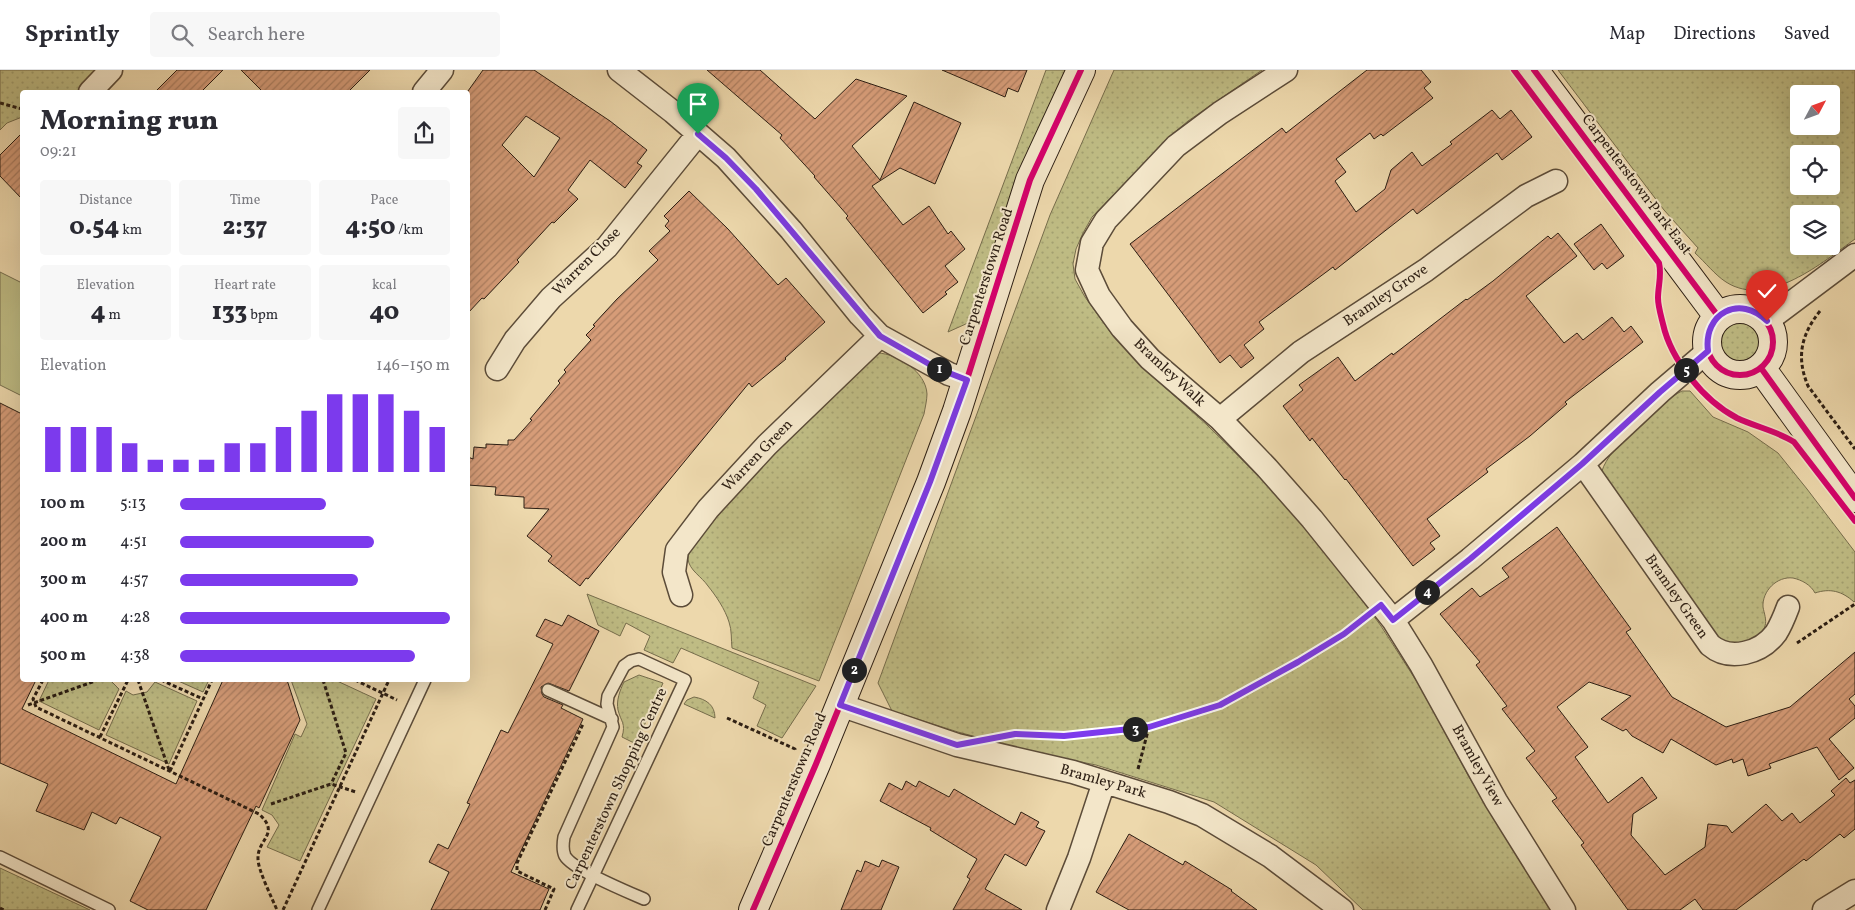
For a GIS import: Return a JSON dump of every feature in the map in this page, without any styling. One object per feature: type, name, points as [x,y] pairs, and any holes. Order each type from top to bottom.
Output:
[{"type":"street","points":[[92,90],[111,70]]},
{"type":"street","points":[[426,90],[442,70]]},
{"type":"street","points":[[619,70],[726,158],[756,189],[880,336],[936,368],[967,380]]},
{"type":"street","name":"Carpenterstown Road","points":[[753,910],[816,764],[930,482],[967,380],[1030,180],[1081,70]]},
{"type":"street","name":"Bramley Walk","points":[[1286,70],[1220,113],[1176,146],[1106,220],[1092,243],[1088,270],[1092,284],[1120,326],[1152,362],[1220,419],[1311,517],[1387,612]]},
{"type":"street","name":"Carpenterstown Park East","points":[[1534,70],[1718,316]]},
{"type":"street","name":"Warren Close","points":[[497,369],[515,340],[551,298],[607,246],[698,134]]},
{"type":"street","name":"Bramley Grove","points":[[1220,419],[1301,352],[1426,270],[1526,196],[1556,181]]},
{"type":"street","points":[[1767,321],[1855,255]]},
{"type":"street","points":[[1738,308],[1749,309],[1767,321],[1772,330],[1773,351],[1761,368],[1752,373],[1730,374],[1713,361],[1708,351],[1708,332],[1718,316],[1738,308]]},
{"type":"street","name":"Warren Green","points":[[681,595],[674,572],[677,550],[708,508],[767,445],[880,336]]},
{"type":"street","points":[[1387,612],[1470,559],[1582,464],[1660,392],[1708,351]]},
{"type":"street","points":[[1761,368],[1855,498]]},
{"type":"street","name":"Bramley Green","points":[[1582,464],[1710,645],[1717,651],[1727,654],[1740,654],[1763,645],[1778,630],[1788,607]]},
{"type":"street","name":"Bramley View","points":[[1387,612],[1421,665],[1496,801],[1564,910]]},
{"type":"street","name":"Bramley Park","points":[[840,705],[957,745],[1072,772],[1169,802],[1206,817],[1270,856],[1342,910]]},
{"type":"street","points":[[1058,910],[1079,858],[1104,782]]},
{"type":"street","points":[[1824,910],[1855,891]]},
{"type":"lane","name":"Carpenterstown Shopping Centre","points":[[577,910],[685,680],[639,659],[631,661],[619,671],[608,696],[607,704],[612,719]]},
{"type":"lane","points":[[318,910],[424,682]]},
{"type":"lane","points":[[548,690],[612,719],[613,727],[564,837],[563,847],[565,856],[570,863],[644,899]]},
{"type":"lane","points":[[0,857],[109,910]]},
{"type":"path","points":[[0,103],[20,108]]},
{"type":"path","points":[[1823,308],[1807,330],[1801,353],[1803,369],[1808,386],[1855,449]]},
{"type":"path","points":[[1791,647],[1855,604]]},
{"type":"path","points":[[1015,734],[1064,736],[1149,727],[1220,705],[1344,634],[1387,612]]},
{"type":"path","points":[[42,682],[34,699],[36,707],[259,814],[266,821],[269,828],[268,836],[259,851],[258,860],[277,910]]},
{"type":"path","points":[[28,705],[92,682]]},
{"type":"path","points":[[100,737],[127,682]]},
{"type":"path","points":[[139,682],[170,771]]},
{"type":"path","points":[[166,682],[203,699]]},
{"type":"path","points":[[170,771],[211,682]]},
{"type":"path","points":[[324,682],[346,753],[331,784]]},
{"type":"path","points":[[359,682],[412,707]]},
{"type":"path","points":[[283,910],[388,682]]},
{"type":"path","points":[[727,718],[795,749],[794,756],[816,764]]},
{"type":"path","points":[[544,910],[554,889],[516,871],[517,863],[586,719],[612,731]]},
{"type":"path","points":[[1133,791],[1149,727]]},
{"type":"path","points":[[271,804],[331,784],[370,797]]},
{"type":"path","points":[[0,908],[4,910]]},
{"type":"shaded area","points":[[0,70],[97,70],[79,90],[20,90],[20,118],[7,123],[0,130]]},
{"type":"shaded area","points":[[1046,70],[1065,70],[968,323],[948,332]]},
{"type":"shaded area","points":[[1114,70],[1262,70],[1188,121],[1170,136],[1092,217],[1076,249],[1073,264],[1075,279],[1085,297],[1113,336],[1142,367],[1207,425],[1275,492],[1334,562],[1381,626],[1419,685],[1469,777],[1535,886],[1553,910],[1363,910],[1316,865],[1214,802],[1096,765],[1036,753],[958,732],[892,711],[878,683],[1050,215]]},
{"type":"shaded area","points":[[1558,70],[1855,70],[1855,239],[1840,250],[1840,205],[1790,205],[1790,255],[1833,255],[1794,279],[1777,286],[1759,290],[1742,289],[1726,282],[1695,253],[1698,248],[1664,210]]},
{"type":"shaded area","points":[[0,272],[20,282],[20,395],[0,385]]},
{"type":"shaded area","points":[[1744,319],[1752,322],[1758,328],[1761,340],[1758,352],[1752,358],[1736,361],[1728,358],[1722,352],[1719,336],[1722,328],[1728,322]]},
{"type":"shaded area","points":[[878,353],[886,354],[902,361],[922,378],[927,394],[926,404],[924,414],[819,681],[732,648],[731,628],[725,612],[711,590],[691,567],[688,559],[694,543],[740,489]]},
{"type":"shaded area","points":[[1682,391],[1690,391],[1713,417],[1748,432],[1778,453],[1855,552],[1854,602],[1845,595],[1836,592],[1815,593],[1809,585],[1793,578],[1781,579],[1765,595],[1763,607],[1766,624],[1758,637],[1745,643],[1734,644],[1724,641],[1713,633],[1602,471],[1614,450],[1636,426],[1661,404]]},
{"type":"shaded area","points":[[587,594],[816,686],[782,738],[757,726],[766,705],[753,698],[759,682],[681,648],[673,663],[644,650],[650,636],[626,623],[620,636],[598,625]]},
{"type":"shaded area","points":[[639,675],[663,683],[636,744],[622,737],[623,725],[618,710],[618,703],[624,682]]},
{"type":"shaded area","points":[[48,682],[112,682],[119,689],[99,730],[39,701]]},
{"type":"shaded area","points":[[155,682],[197,701],[169,764],[106,735],[126,691],[133,695],[147,692]]},
{"type":"shaded area","points":[[180,682],[208,682],[203,692]]},
{"type":"shaded area","points":[[292,682],[339,682],[376,699],[300,861],[267,847],[279,825],[272,815],[262,810],[295,734],[301,737],[307,724]]},
{"type":"shaded area","points":[[694,697],[702,699],[712,706],[715,718],[684,704],[687,700]]},
{"type":"shaded area","points":[[0,868],[90,910],[0,910]]},
{"type":"building","points":[[177,70],[223,70],[203,90],[157,90]]},
{"type":"building","points":[[241,70],[370,70],[350,90],[261,90]]},
{"type":"building","points":[[483,70],[534,70],[610,121],[647,150],[637,163],[642,166],[625,188],[590,160],[568,190],[578,199],[554,223],[552,222],[517,260],[519,262],[484,299],[482,298],[470,311],[469,90]],"holes":[[[526,116],[560,138],[534,177],[502,145]]]},
{"type":"building","points":[[707,70],[760,70],[815,119],[856,79],[907,96],[852,146],[880,180],[914,102],[961,123],[935,184],[900,168],[872,186],[903,225],[929,206],[948,234],[951,231],[965,249],[945,266],[958,282],[945,292],[947,294],[923,313],[846,218],[848,216],[780,138],[782,135]]},
{"type":"building","points":[[942,70],[1027,70],[1018,92],[1008,88],[1005,97]]},
{"type":"building","points":[[1367,70],[1421,70],[1431,82],[1424,88],[1433,98],[1383,136],[1381,134],[1374,139],[1370,133],[1336,159],[1346,172],[1335,181],[1356,212],[1385,189],[1391,170],[1412,152],[1422,166],[1452,144],[1450,142],[1492,110],[1500,119],[1511,110],[1532,137],[1502,160],[1497,153],[1417,214],[1413,209],[1335,270],[1333,267],[1259,322],[1264,329],[1244,345],[1254,358],[1241,368],[1230,355],[1220,363],[1130,244],[1282,128],[1286,133]]},
{"type":"building","points":[[20,135],[20,197],[0,176],[0,155]]},
{"type":"building","points":[[689,191],[728,229],[778,285],[786,278],[825,322],[786,359],[752,387],[749,383],[588,579],[586,578],[580,586],[548,561],[552,556],[527,536],[549,509],[524,508],[524,497],[495,495],[496,487],[470,485],[470,458],[473,459],[474,447],[486,448],[486,444],[508,445],[508,440],[514,440],[532,420],[530,419],[560,383],[558,381],[566,372],[564,370],[591,340],[586,335],[595,326],[593,325],[658,260],[649,251],[670,231],[665,226],[669,221],[664,216]]},
{"type":"building","points":[[1601,224],[1624,256],[1607,269],[1602,263],[1594,270],[1574,244]]},
{"type":"building","points":[[1558,233],[1577,256],[1526,296],[1564,343],[1577,333],[1583,340],[1612,317],[1624,332],[1631,326],[1643,342],[1565,402],[1567,404],[1530,436],[1486,469],[1488,472],[1427,519],[1440,536],[1430,543],[1435,549],[1413,566],[1346,479],[1312,438],[1310,441],[1283,406],[1303,390],[1299,385],[1338,357],[1355,381],[1493,281],[1548,236],[1551,239]]},
{"type":"building","points":[[0,403],[20,413],[20,682],[35,682],[22,709],[176,784],[222,682],[288,682],[300,720],[259,808],[256,806],[206,910],[148,910],[130,901],[161,837],[120,817],[116,824],[92,812],[84,830],[36,811],[48,784],[0,763]]},
{"type":"building","points":[[1557,527],[1631,629],[1626,632],[1672,697],[1726,727],[1790,707],[1855,652],[1855,694],[1849,699],[1855,706],[1855,718],[1829,739],[1854,768],[1839,780],[1817,747],[1769,764],[1771,768],[1748,776],[1743,759],[1733,763],[1732,759],[1716,765],[1671,739],[1663,753],[1632,736],[1626,729],[1623,731],[1601,719],[1631,696],[1589,682],[1557,707],[1588,747],[1575,757],[1608,803],[1642,777],[1657,798],[1633,814],[1631,835],[1665,875],[1705,847],[1708,824],[1727,826],[1732,833],[1766,804],[1782,821],[1792,813],[1800,823],[1835,795],[1831,791],[1846,778],[1850,783],[1855,780],[1855,829],[1844,838],[1840,834],[1806,861],[1804,859],[1736,910],[1703,910],[1695,899],[1680,910],[1628,910],[1581,845],[1584,843],[1552,801],[1557,798],[1526,758],[1535,751],[1502,709],[1507,706],[1476,665],[1480,662],[1440,614],[1472,588],[1480,597],[1509,577],[1502,568]]},
{"type":"building","points":[[568,615],[599,631],[569,691],[548,683],[541,687],[542,694],[544,697],[563,705],[561,708],[583,719],[511,872],[549,889],[540,910],[431,910],[449,872],[429,862],[438,844],[448,849],[470,804],[467,803],[501,730],[508,733],[553,644],[536,636],[545,619],[562,626]]},
{"type":"building","points":[[906,781],[916,787],[919,781],[949,797],[954,789],[1015,825],[1021,812],[1039,822],[1036,827],[1045,831],[1026,866],[1005,854],[985,889],[1022,910],[953,910],[970,879],[967,877],[977,859],[930,830],[931,828],[880,801],[889,783],[902,790]]},
{"type":"building","points":[[1129,834],[1183,865],[1185,861],[1232,890],[1257,910],[1129,910],[1096,892]]},
{"type":"building","points":[[882,860],[899,867],[881,910],[841,910],[857,870],[861,872],[865,861],[879,867]]},
{"type":"cycle path","points":[[753,910],[816,764],[931,482],[957,411],[1030,180],[1081,70]]},
{"type":"cycle path","points":[[1514,70],[1659,263],[1658,301],[1660,311],[1667,338],[1681,365],[1701,390],[1725,411],[1794,442],[1855,521]]},
{"type":"cycle path","points":[[1534,70],[1718,316]]},
{"type":"cycle path","points":[[1733,309],[1747,309],[1759,314],[1768,323],[1773,335],[1773,342],[1771,355],[1764,366],[1747,375],[1733,375],[1721,370],[1712,361],[1707,349],[1707,335],[1712,323],[1721,314],[1733,309]]},
{"type":"cycle path","points":[[1761,368],[1855,498]]},
{"type":"route","points":[[698,134],[726,158],[756,189],[792,230],[860,315],[880,336],[936,368],[967,380],[930,482],[840,705],[957,745],[1015,734],[1064,736],[1149,727],[1220,705],[1344,634],[1381,605],[1393,620],[1470,559],[1582,464],[1660,392],[1708,351],[1708,332],[1718,316],[1738,308],[1749,309],[1767,321]]}]
